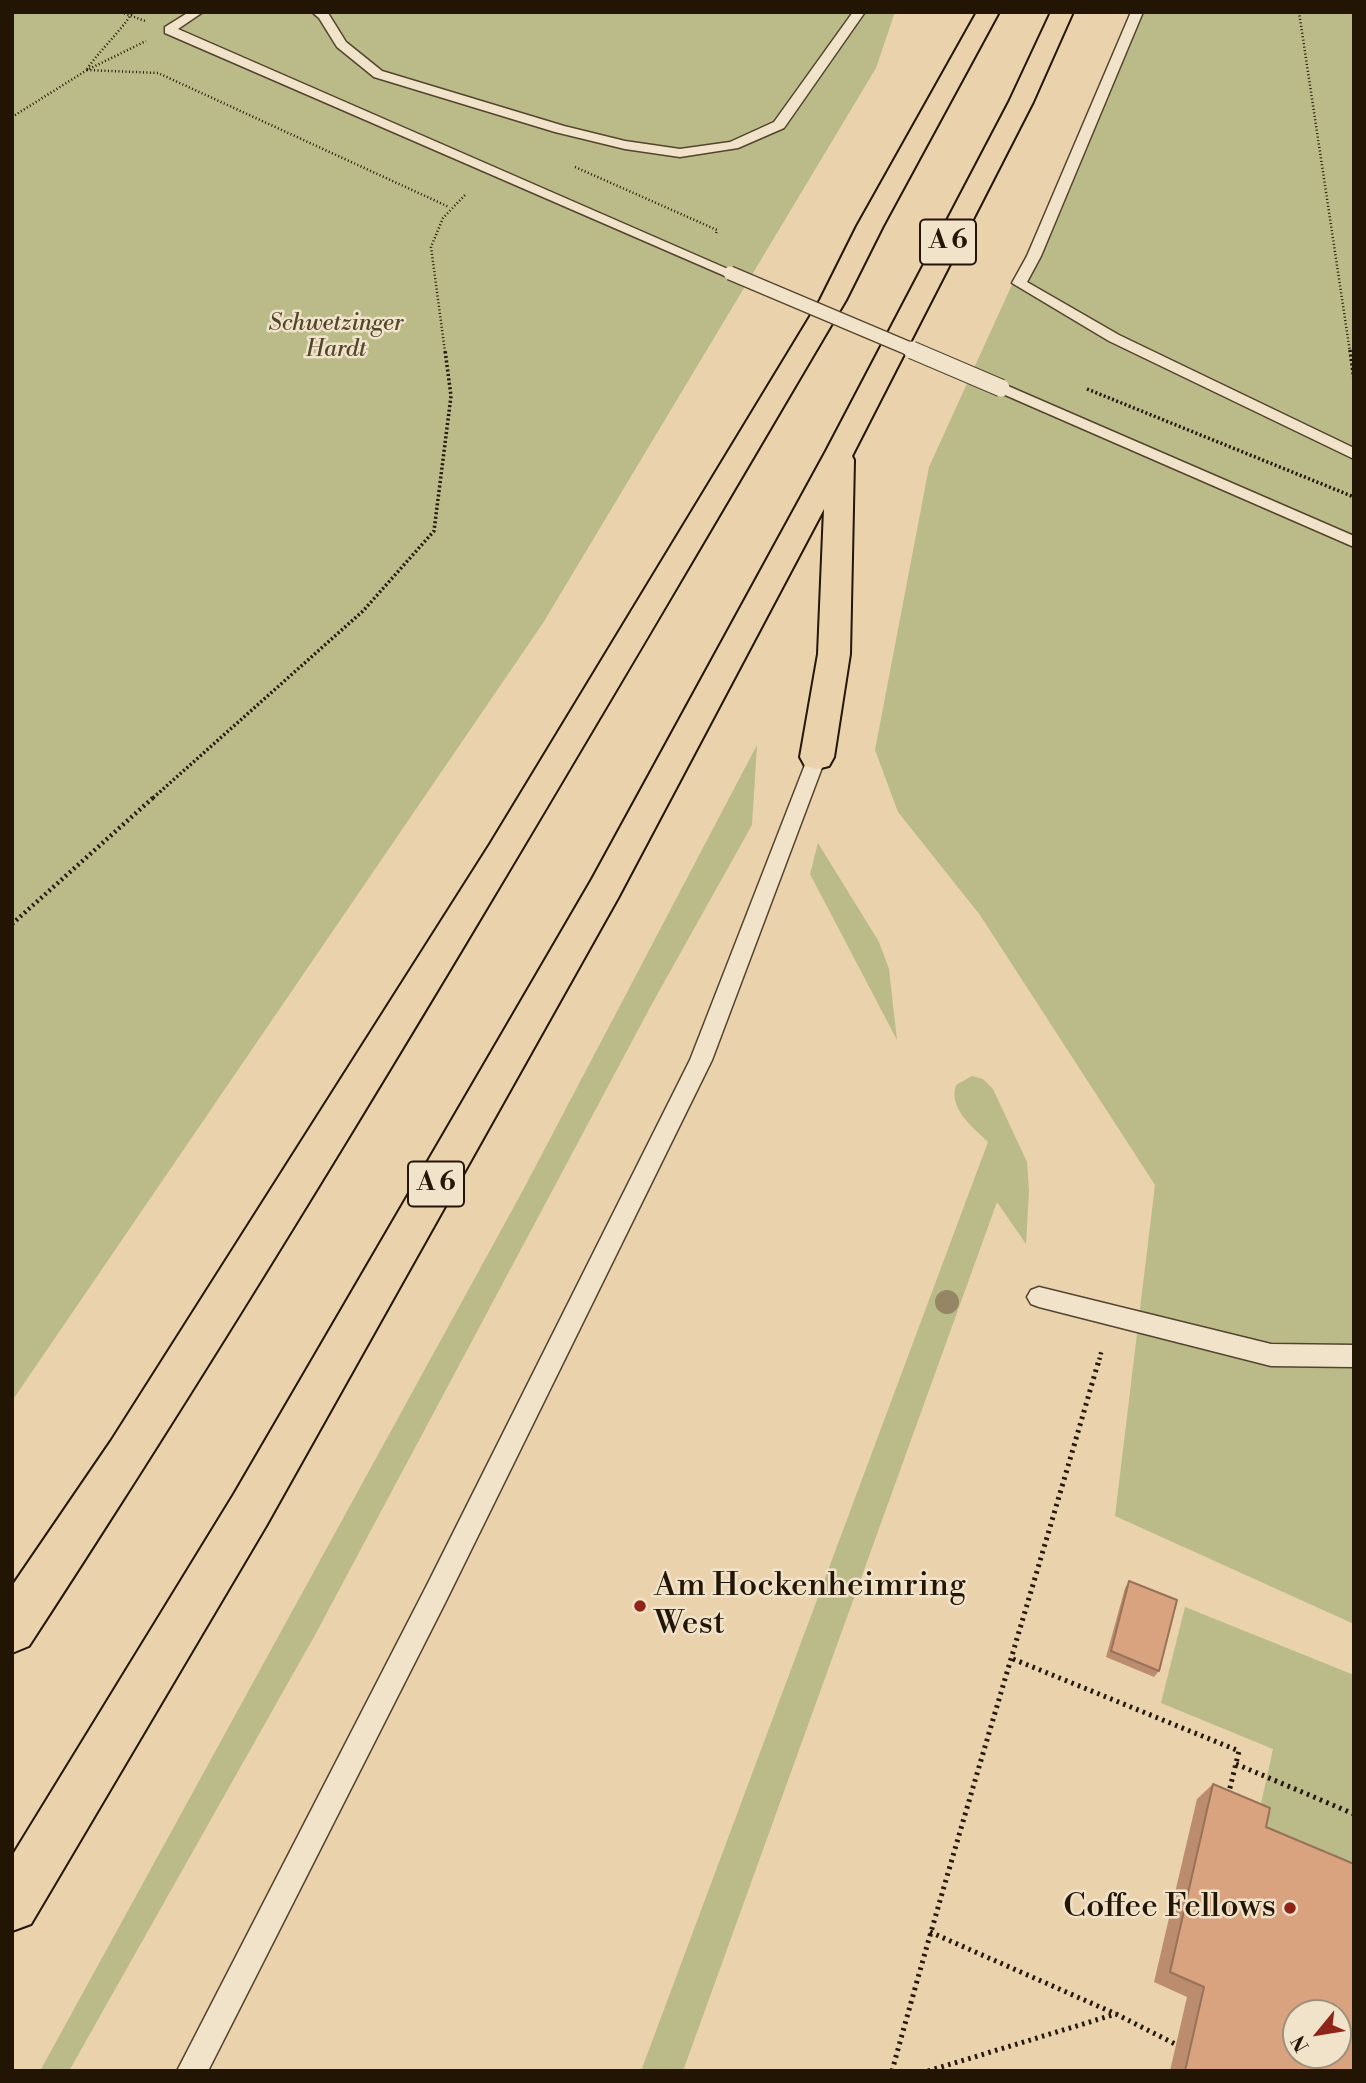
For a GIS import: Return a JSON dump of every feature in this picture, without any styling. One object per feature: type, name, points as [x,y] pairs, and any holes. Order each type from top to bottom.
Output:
[{"type":"highway","name":"A 6","points":[[12,1629],[127,1456],[503,853],[833,300],[870,226],[988,12]]},
{"type":"highway","name":"A 6","points":[[12,1905],[250,1510],[605,888],[840,451],[1021,102],[1062,12]]},
{"type":"highway","points":[[817,757],[834,654],[840,451]]},
{"type":"lane","points":[[169,30],[197,12]]},
{"type":"lane","points":[[318,12],[324,16],[341,44],[378,74],[560,129],[625,145],[680,153],[733,145],[779,125],[859,12]]},
{"type":"lane","points":[[1137,12],[1039,243],[1019,283],[1114,338],[1354,454]]},
{"type":"lane","points":[[169,30],[1354,542]]},
{"type":"lane","points":[[192,2071],[436,1594],[701,1060],[817,757]]},
{"type":"lane","points":[[1040,1297],[1271,1355],[1354,1356]]},
{"type":"path","points":[[87,70],[134,12]]},
{"type":"path","points":[[1299,12],[1354,380]]},
{"type":"path","points":[[12,117],[87,70],[169,30]]},
{"type":"path","points":[[87,70],[158,73],[449,207]]},
{"type":"path","points":[[574,167],[717,230]]},
{"type":"path","points":[[12,924],[363,611],[434,531],[451,396],[431,247],[437,224],[449,207],[465,195]]},
{"type":"path","points":[[892,2071],[1112,1314]]},
{"type":"path","points":[[1013,1659],[1239,1751],[1227,1799]]},
{"type":"path","points":[[1236,1764],[1354,1814]]},
{"type":"path","points":[[930,1933],[1116,2014],[1177,2045]]},
{"type":"path","points":[[928,2071],[1116,2014]]},
{"type":"green space","name":"Schwetzinger Hardt","points":[[12,12],[895,12],[876,68],[543,623],[12,1401]]},
{"type":"green space","points":[[1136,12],[1354,12],[1354,1624],[1115,1516],[1155,1185],[980,915],[898,812],[875,750],[929,467]]},
{"type":"green space","points":[[757,745],[752,825],[653,1002],[315,1635],[69,2071],[40,2071],[522,1192]]},
{"type":"green space","points":[[818,843],[879,942],[889,969],[897,1040],[810,874]]},
{"type":"green space","points":[[972,1076],[983,1079],[993,1089],[1027,1162],[1029,1191],[1026,1244],[997,1202],[683,2071],[641,2071],[988,1142],[963,1117],[954,1094],[956,1085]]},
{"type":"green space","points":[[1185,1607],[1354,1675],[1354,1874],[1255,1831],[1273,1749],[1161,1703]]},
{"type":"building","points":[[1129,1581],[1177,1600],[1159,1671],[1111,1651]]},
{"type":"building","points":[[1213,1784],[1270,1808],[1266,1827],[1354,1864],[1354,2071],[1185,2071],[1204,1987],[1170,1972]]},
{"type":"place","name":"Am Hockenheimring West","points":[[640,1606]]},
{"type":"place","name":"Coffee Fellows","points":[[1290,1908]]}]
